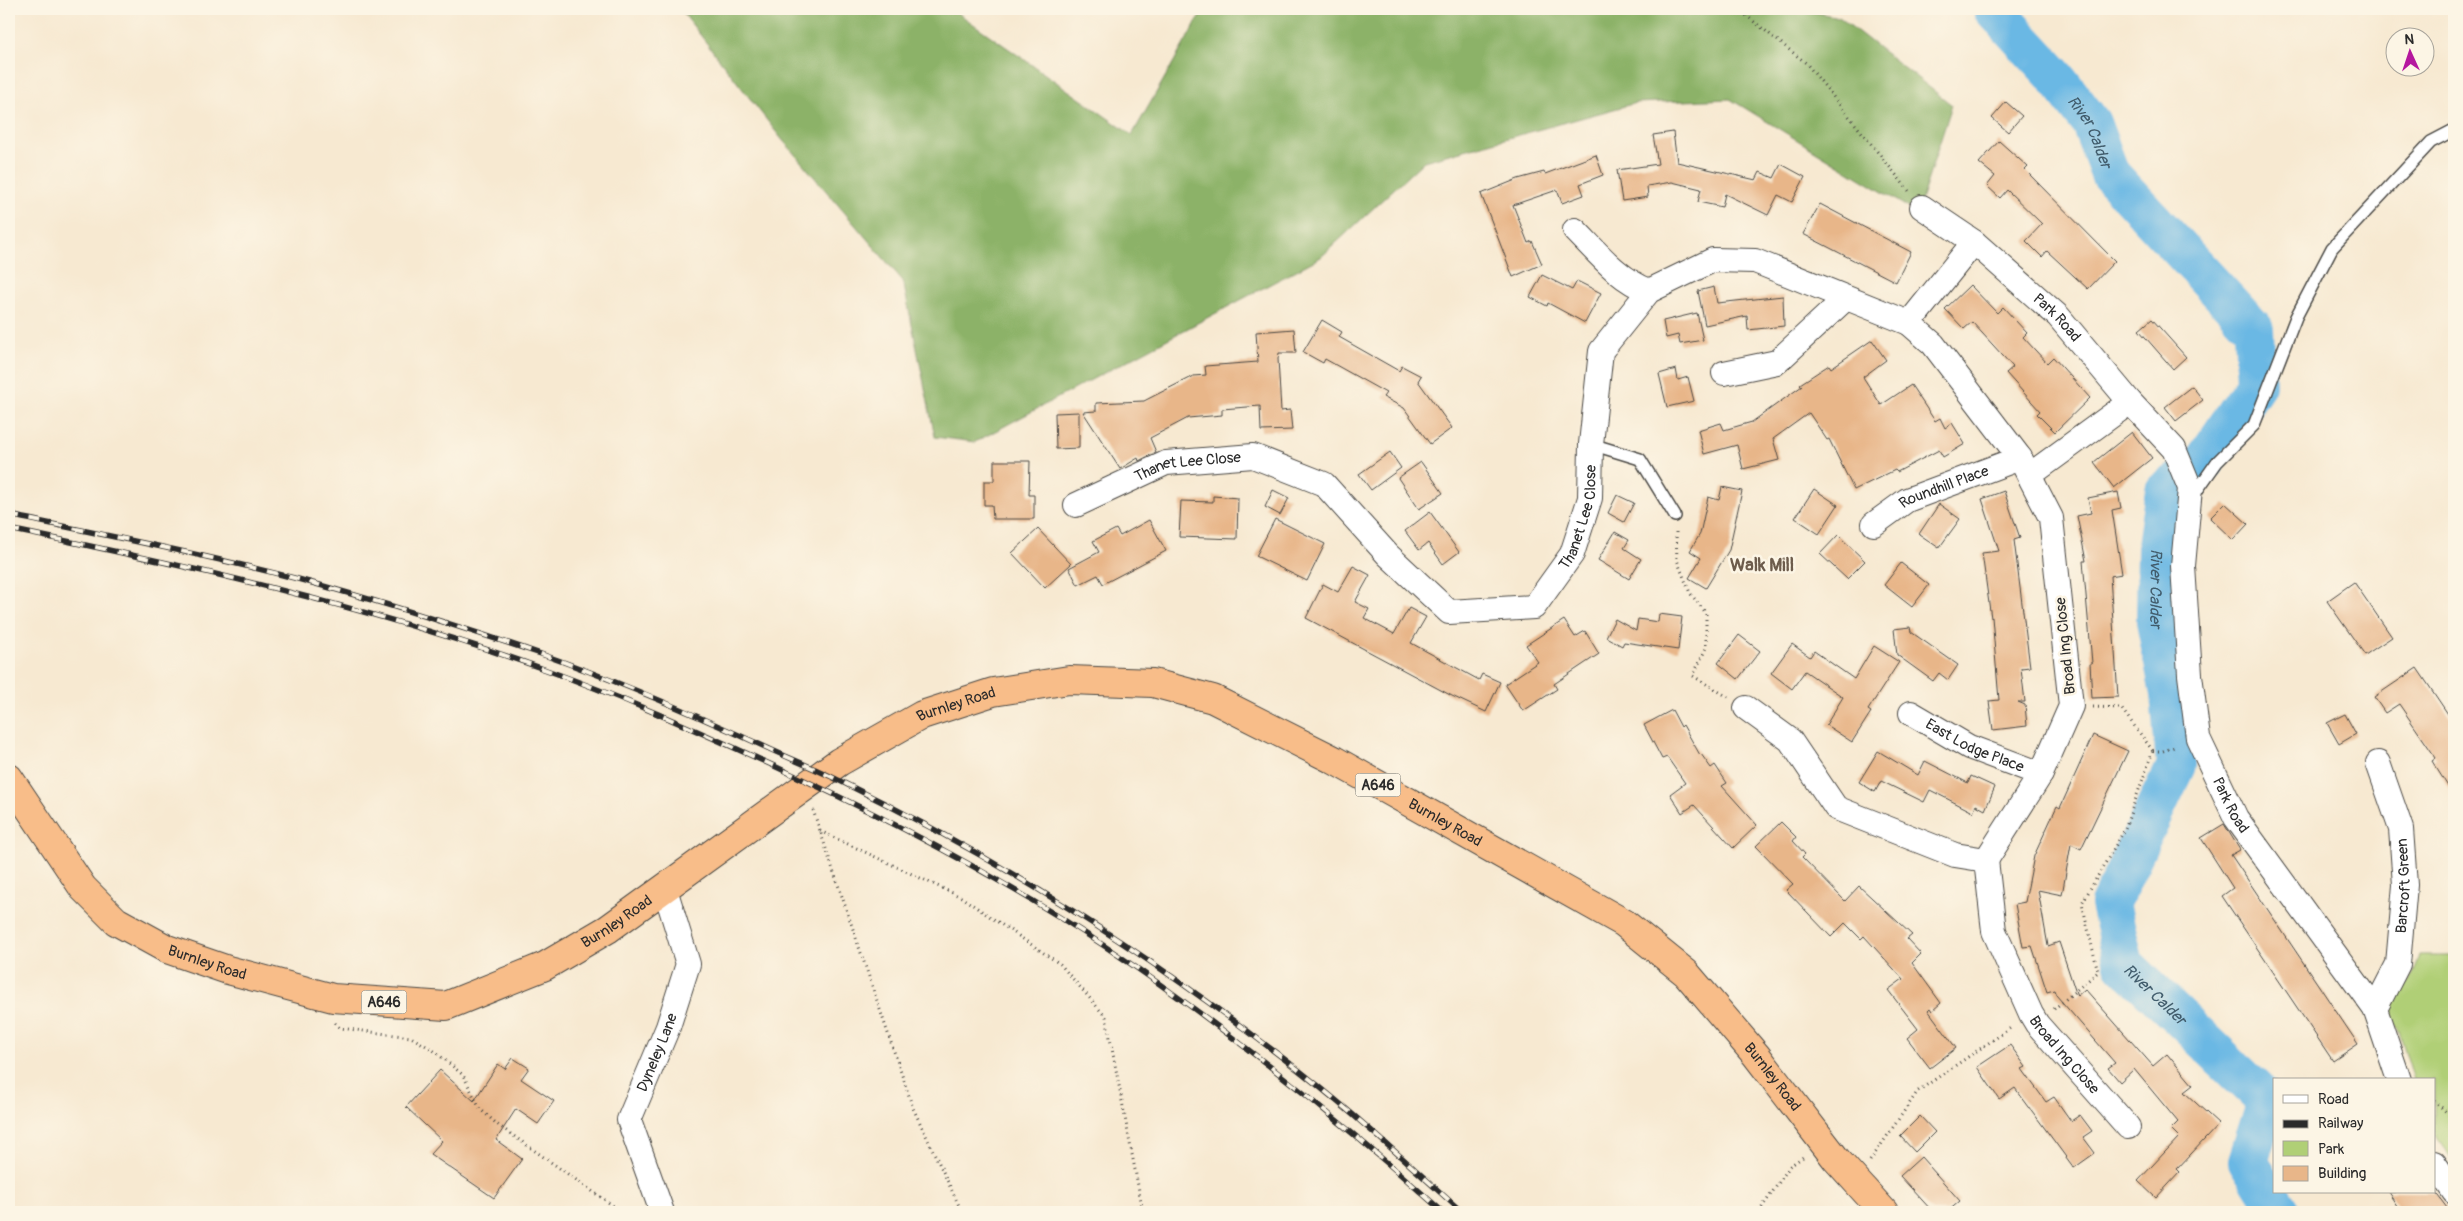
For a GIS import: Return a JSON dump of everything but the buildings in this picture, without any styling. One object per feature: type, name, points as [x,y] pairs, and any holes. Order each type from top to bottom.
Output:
[{"type":"highway","name":"Burnley Road","points":[[9,778],[83,888],[116,921],[167,949],[228,970],[333,998],[446,1006],[545,966],[608,929],[838,762],[922,715],[993,692],[1069,680],[1153,683],[1213,699],[1334,760],[1624,923],[1686,973],[1756,1055],[1836,1159],[1884,1212]]},
{"type":"street","name":"Park Road","points":[[1922,207],[1974,242],[2058,316],[2130,402],[2174,449],[2190,494],[2185,525],[2184,566],[2190,675],[2198,738],[2236,818],[2375,1009],[2398,1078]]},
{"type":"street","points":[[1575,230],[1622,277],[1632,284],[1649,291]]},
{"type":"street","points":[[1909,323],[1974,242]]},
{"type":"street","name":"Thanet Lee Close","points":[[1076,505],[1166,463],[1253,456],[1324,484],[1388,555],[1448,612],[1534,607],[1572,554],[1590,498],[1591,444],[1600,351],[1649,291],[1714,260],[1755,261],[1909,323]]},
{"type":"street","points":[[1724,373],[1777,362],[1846,298]]},
{"type":"street","name":"Broad Ing Close","points":[[1909,323],[1933,344],[2025,467],[2051,518],[2071,706],[2042,774],[1986,860],[1994,931],[2034,1019],[2128,1127]]},
{"type":"street","points":[[2025,467],[2130,402]]},
{"type":"street","name":"Roundhill Place","points":[[1874,524],[1907,500],[2025,467]]},
{"type":"street","points":[[1746,708],[1790,740],[1836,808],[1955,855],[1986,860]]},
{"type":"street","name":"East Lodge Place","points":[[1911,713],[1969,747],[2042,774]]},
{"type":"street","name":"Barcroft Green","points":[[2375,1009],[2398,964],[2405,885],[2401,829],[2378,763]]},
{"type":"street","name":"Dyneley Lane","points":[[662,1212],[629,1120],[668,1027],[688,964],[665,888]]},
{"type":"street","points":[[2436,1166],[2454,1192]]},
{"type":"lane","points":[[2190,494],[2217,462],[2254,425],[2296,317],[2332,248],[2431,142],[2454,130]]},
{"type":"lane","points":[[1591,444],[1640,459],[1675,516]]},
{"type":"path","points":[[1738,9],[1806,63],[1922,207]]},
{"type":"path","points":[[1675,516],[1677,560],[1690,593],[1706,613],[1706,648],[1693,676],[1746,708]]},
{"type":"path","points":[[2071,706],[2121,708],[2153,751]]},
{"type":"path","points":[[2153,751],[2162,751],[2181,744]]},
{"type":"path","points":[[1856,1180],[1918,1091],[2034,1019],[2098,972],[2082,903],[2124,831],[2153,751]]},
{"type":"path","points":[[797,792],[808,798],[914,1108],[962,1212]]},
{"type":"path","points":[[820,831],[961,897],[1060,964],[1106,1017],[1143,1212]]},
{"type":"path","points":[[333,998],[330,1019],[340,1028],[411,1037],[433,1050],[463,1075],[480,1110],[498,1125],[622,1212]]},
{"type":"path","points":[[2436,1102],[2448,1114],[2454,1116]]},
{"type":"path","points":[[1759,1212],[1790,1166],[1824,1142]]},
{"type":"green space","points":[[680,9],[952,9],[1132,135],[1204,9],[1798,9],[1839,17],[1952,105],[1917,213],[1730,99],[1636,103],[1424,161],[1321,257],[975,442],[935,437],[903,281],[780,137]]},
{"type":"green space","points":[[2420,955],[2454,955],[2454,1165],[2436,1134],[2436,1078],[2413,1078],[2399,1031],[2392,1020],[2392,999],[2410,980]]},
{"type":"waterway","name":"River Calder","points":[[1993,9],[2056,77],[2091,123],[2110,174],[2254,329],[2256,384],[2202,464],[2165,491],[2157,546],[2156,622],[2170,694],[2176,765],[2110,904],[2124,964],[2267,1101],[2248,1161],[2280,1212]]},
{"type":"railway","points":[[9,515],[262,570],[359,596],[450,624],[541,654],[625,686],[827,775],[897,810],[1018,877],[1076,913],[1191,990],[1322,1089],[1363,1123],[1462,1212]]},
{"type":"railway","points":[[9,529],[211,573],[410,625],[541,668],[629,702],[815,785],[901,827],[1026,896],[1106,947],[1194,1009],[1321,1107],[1443,1212]]},
{"type":"district","name":"Walk Mill","points":[[1762,565]]}]
